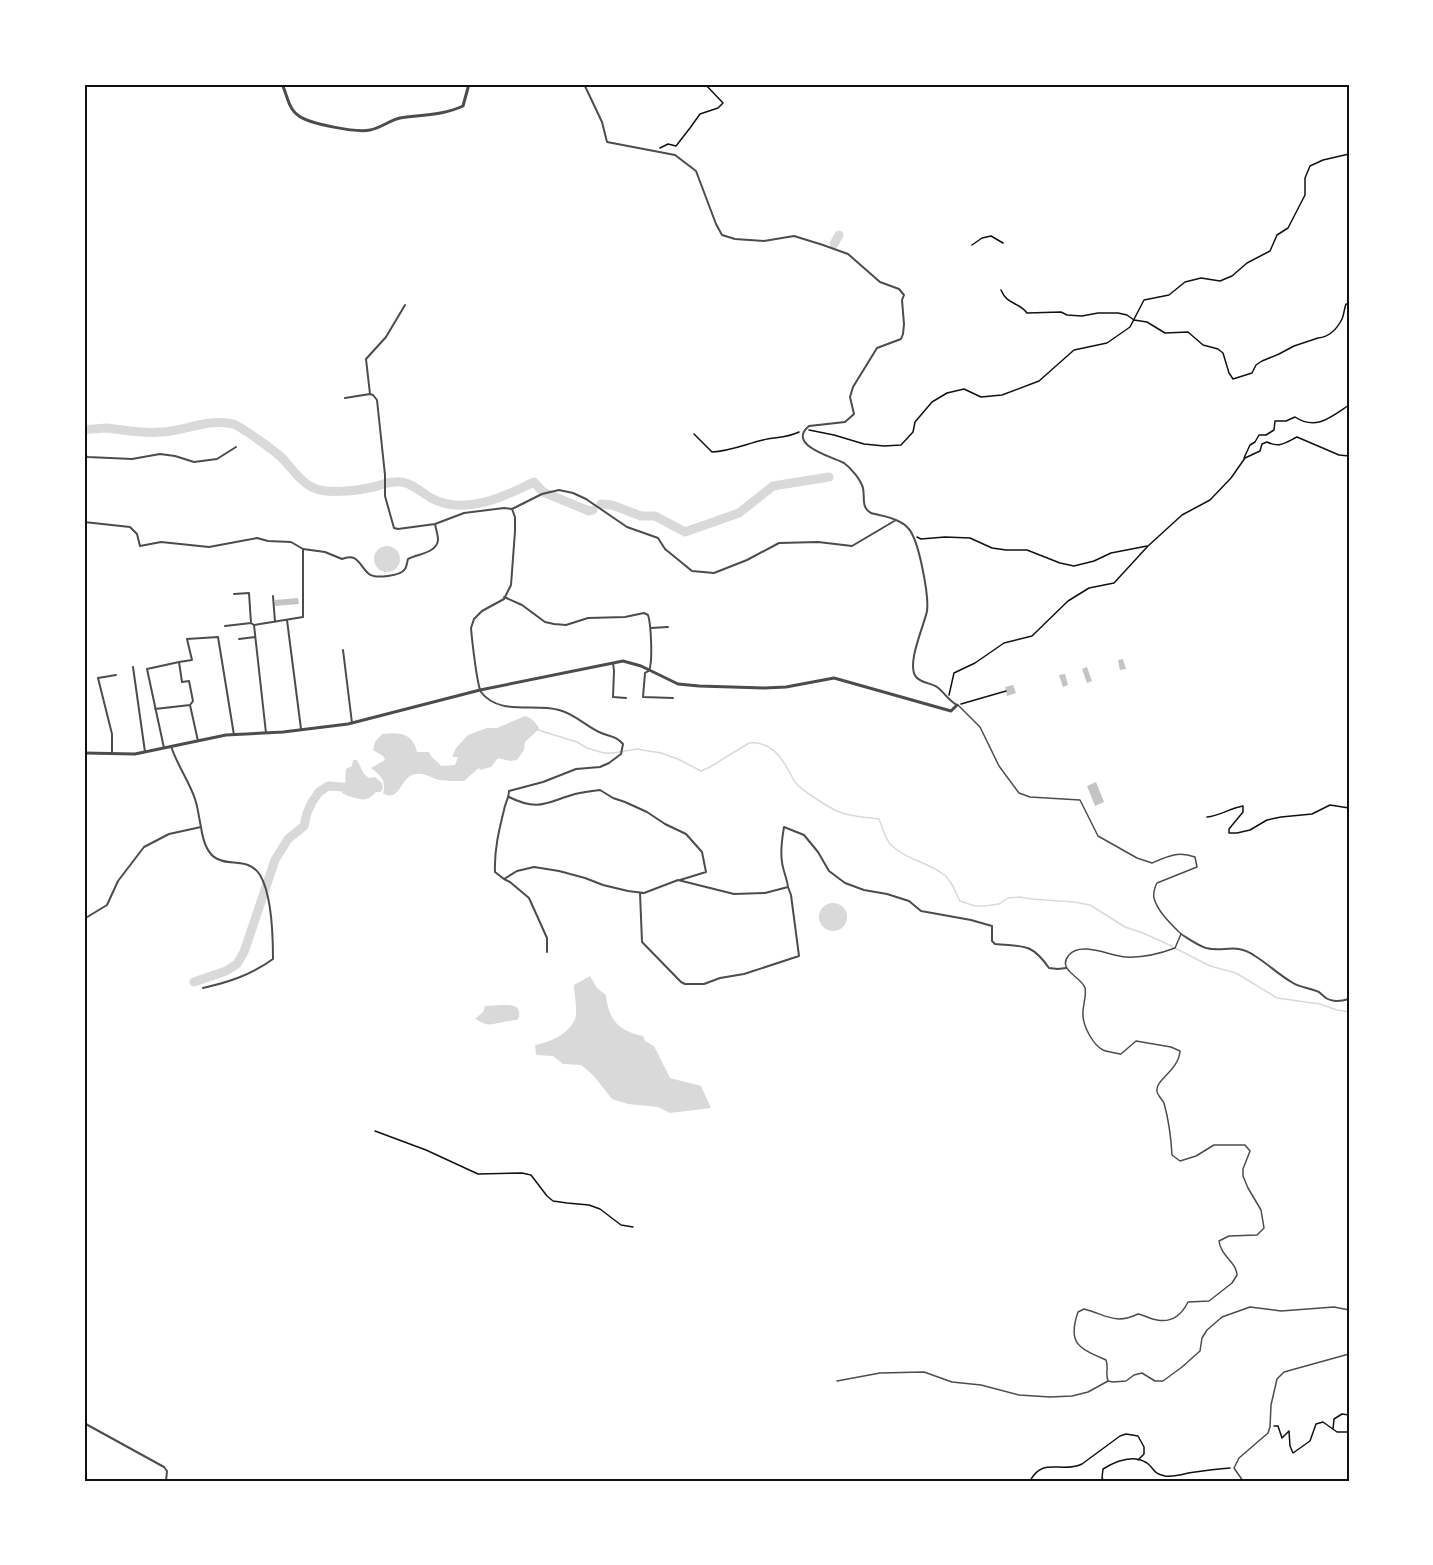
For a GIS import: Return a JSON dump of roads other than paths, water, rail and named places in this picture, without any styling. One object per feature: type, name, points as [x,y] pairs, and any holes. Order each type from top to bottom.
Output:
[{"type":"street","points":[[282,84],[289,103],[299,117],[322,124],[363,131],[381,127],[394,119],[453,110],[463,106],[469,84]]},
{"type":"street","points":[[84,753],[135,754],[234,735],[352,723],[480,690],[623,661],[641,666],[678,684],[764,688],[786,687],[834,678],[951,711],[957,705],[948,699],[937,686],[918,680],[915,675],[918,636],[927,611],[927,596],[920,552],[914,536],[908,527],[896,520],[869,513],[864,505],[863,488],[860,481],[845,464],[807,445],[803,437],[805,429],[809,426],[845,422],[854,414],[850,397],[853,387],[877,348],[901,339],[904,295],[899,289],[880,282],[848,254],[824,245],[794,236],[764,241],[735,239],[722,235],[696,171],[675,155],[607,142],[602,122],[584,84]]},
{"type":"street","points":[[370,394],[366,359],[386,337],[405,305]]},
{"type":"street","points":[[345,398],[370,394],[374,395],[377,400],[386,496],[394,528],[398,530],[435,524],[464,513],[504,507],[512,509],[542,494],[565,490],[581,496],[627,527],[658,538],[666,549],[692,571],[714,573],[747,560],[779,543],[818,542],[852,546],[896,520]]},
{"type":"street","points":[[84,456],[132,459],[160,454],[194,462],[217,459],[236,447]]},
{"type":"street","points":[[512,509],[515,517],[511,585],[504,597],[474,619],[471,628],[480,690],[490,701],[502,706],[545,707],[562,710],[601,734],[617,738],[623,744],[621,754],[600,767],[576,770],[509,791],[498,835],[494,861],[495,872],[529,898],[547,938],[547,952]]},
{"type":"street","points":[[84,522],[130,527],[137,534],[140,546],[161,542],[209,547],[257,538],[291,542],[303,549],[326,552],[342,559],[347,557],[358,560],[368,574],[373,576],[392,576],[402,572],[408,559],[431,550],[438,540],[435,524]]},
{"type":"street","points":[[225,626],[303,617],[303,549]]},
{"type":"street","points":[[234,594],[249,593],[266,733]]},
{"type":"street","points":[[273,596],[275,622]]},
{"type":"street","points":[[504,597],[522,605],[546,622],[554,624],[566,625],[588,618],[625,617],[644,613],[648,615],[651,628],[651,663],[645,674],[643,697],[673,698]]},
{"type":"street","points":[[287,620],[301,729]]},
{"type":"street","points":[[651,628],[668,627]]},
{"type":"street","points":[[164,748],[147,669],[192,660],[187,639],[218,637],[234,735]]},
{"type":"street","points":[[239,639],[255,637]]},
{"type":"street","points":[[343,650],[352,723]]},
{"type":"street","points":[[178,662],[182,682],[189,681],[193,701],[190,705],[198,741]]},
{"type":"street","points":[[613,663],[613,697],[626,698]]},
{"type":"street","points":[[133,667],[145,752]]},
{"type":"street","points":[[112,754],[112,734],[98,678],[116,675]]},
{"type":"street","points":[[156,709],[190,705]]},
{"type":"street","points":[[171,746],[195,799],[202,838],[207,851],[216,860],[249,866],[260,874],[267,895],[271,921],[273,959],[233,981],[203,988]]},
{"type":"street","points":[[504,879],[517,871],[534,867],[559,871],[603,885],[644,893],[706,872],[702,852],[686,834],[647,812],[600,790],[575,794],[545,805],[522,804],[509,797]]},
{"type":"street","points":[[84,919],[107,905],[118,881],[144,847],[169,834],[201,827]]},
{"type":"street","points":[[640,892],[642,942],[681,982],[704,984],[799,956],[791,895],[782,866],[781,846],[784,827],[804,835],[818,852],[829,871],[845,883],[909,901],[921,912],[992,926],[992,941],[995,944],[1018,945],[1033,950],[1050,968],[1066,968]]},
{"type":"street","points":[[678,880],[734,894],[765,893],[788,887]]},
{"type":"street","points":[[1181,934],[1206,948],[1245,950],[1295,985],[1319,992],[1328,1000],[1349,999]]},
{"type":"street","points":[[84,1423],[164,1467],[167,1471],[166,1481]]},
{"type":"lane","points":[[957,705],[980,727],[999,766],[1019,793],[1029,797],[1080,800],[1098,836],[1137,858],[1152,863],[1169,856],[1184,854],[1196,857],[1197,867],[1157,883],[1154,889],[1157,905],[1166,919],[1181,934],[1176,948],[1154,956],[1126,957],[1080,949],[1069,955],[1066,968],[1083,984],[1086,990],[1083,1017],[1088,1034],[1101,1049],[1121,1054],[1136,1041],[1171,1047],[1180,1052],[1175,1067],[1161,1080],[1156,1090],[1162,1098],[1171,1131],[1172,1155],[1180,1161],[1196,1156],[1214,1145],[1245,1145],[1250,1151],[1243,1169],[1243,1176],[1261,1210],[1264,1228],[1257,1236],[1229,1236],[1219,1242],[1220,1251],[1238,1272],[1232,1283],[1209,1301],[1188,1302],[1182,1312],[1170,1320],[1155,1320],[1138,1314],[1117,1320],[1084,1309],[1078,1312],[1073,1335],[1077,1343],[1086,1351],[1106,1360],[1108,1381]]},
{"type":"lane","points":[[837,1382],[880,1373],[924,1372],[952,1382],[981,1385],[1019,1395],[1050,1397],[1071,1395],[1088,1392],[1108,1381],[1126,1381],[1142,1373],[1155,1381],[1163,1381],[1200,1351],[1202,1338],[1207,1329],[1222,1317],[1250,1307],[1281,1311],[1334,1307],[1349,1310]]},
{"type":"lane","points":[[1243,1481],[1234,1468],[1239,1458],[1268,1433],[1277,1379],[1284,1372],[1349,1354]]},
{"type":"waterway","points":[[834,244],[839,235]]},
{"type":"waterway","points":[[84,429],[107,428],[154,432],[215,423],[233,424],[271,449],[309,486],[319,490],[348,491],[400,482],[409,484],[431,498],[444,503],[470,505],[497,498],[534,482],[543,492],[589,511],[593,510]]},
{"type":"waterway","points":[[601,504],[612,505],[641,516],[655,516],[685,532],[739,513],[773,486],[829,477]]},
{"type":"waterway","points":[[538,730],[604,753],[637,749],[661,753],[701,771],[749,743],[768,746],[785,764],[795,782],[815,798],[842,813],[879,819],[890,844],[946,877],[960,901],[975,906],[986,906],[999,904],[1008,898],[1020,897],[1090,905],[1125,927],[1165,943],[1210,966],[1236,973],[1277,998],[1320,1004],[1349,1012]]},
{"type":"waterway","points":[[194,982],[226,971],[237,964],[244,952],[275,860],[288,839],[304,826],[307,813],[319,792],[328,786],[343,787]]}]
